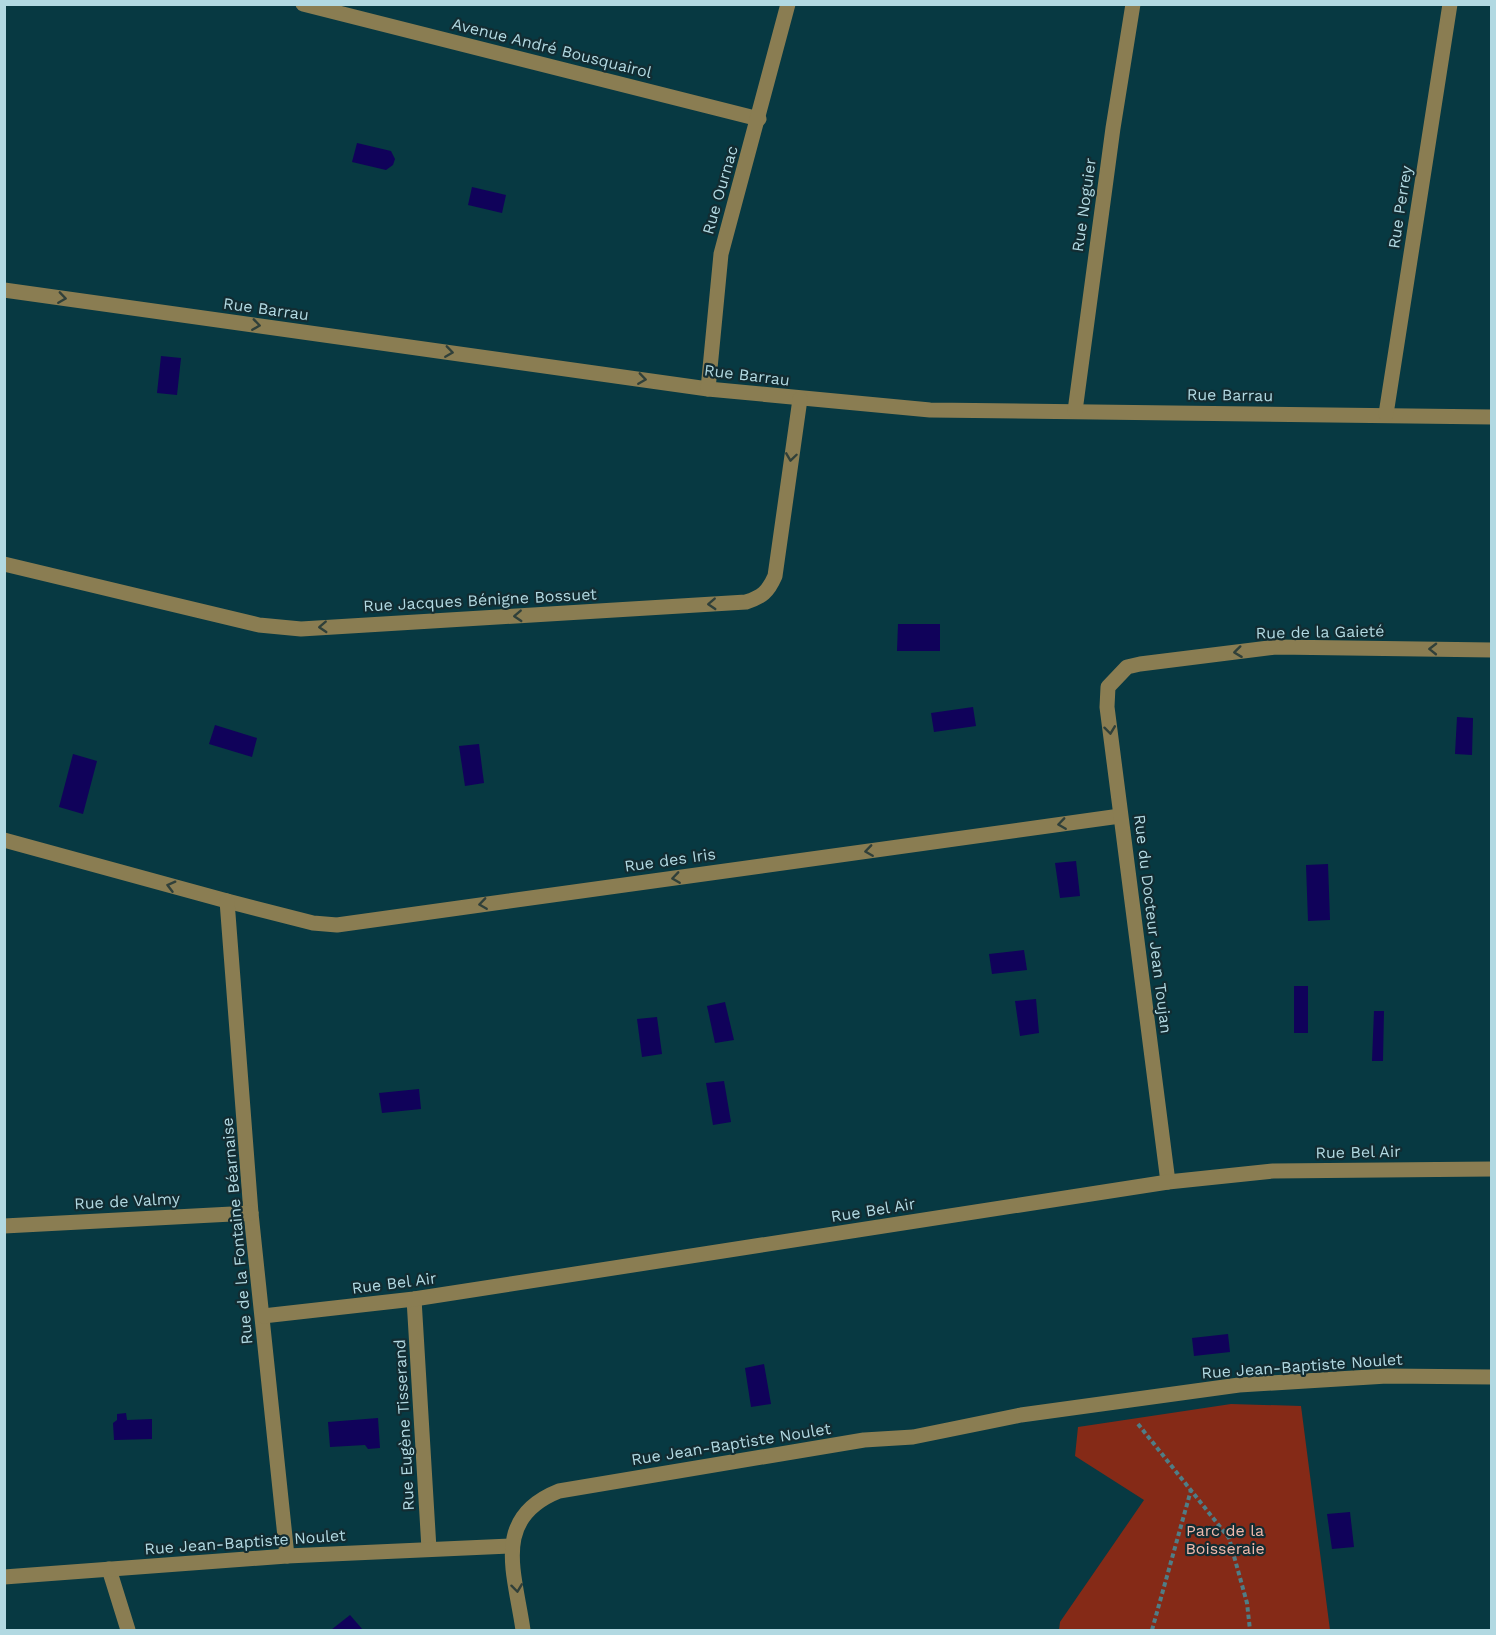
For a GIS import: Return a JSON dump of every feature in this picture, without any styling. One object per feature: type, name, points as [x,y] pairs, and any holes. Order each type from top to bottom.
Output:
[{"type":"street","name":"Avenue André Bousquairol","points":[[303,4],[340,9],[759,119]]},
{"type":"street","name":"Rue Ournac","points":[[708,388],[721,254],[788,4]]},
{"type":"street","name":"Rue Noguier","points":[[1075,411],[1111,140],[1133,4]]},
{"type":"street","name":"Rue Perrey","points":[[1386,414],[1450,4]]},
{"type":"street","name":"Rue Barrau","points":[[4,290],[800,399],[930,410],[1491,417]]},
{"type":"street","name":"Rue Jacques Bénigne Bossuet","points":[[4,564],[259,625],[301,629],[746,602],[760,598],[769,589],[775,576],[800,399]]},
{"type":"street","name":"Rue de la Gaieté","points":[[1117,675],[1127,667],[1140,664],[1276,647],[1491,650]]},
{"type":"street","name":"Rue du Docteur Jean Toujan","points":[[1117,675],[1108,687],[1107,707],[1168,1182]]},
{"type":"street","name":"Rue des Iris","points":[[4,840],[227,901],[313,922],[337,925],[1120,816]]},
{"type":"street","name":"Rue de la Fontaine Béarnaise","points":[[227,901],[251,1213],[286,1556]]},
{"type":"street","name":"Rue Bel Air","points":[[263,1316],[414,1299],[1168,1182],[1273,1171],[1491,1169]]},
{"type":"street","name":"Rue de Valmy","points":[[4,1226],[251,1213]]},
{"type":"street","name":"Rue Eugène Tisserand","points":[[414,1299],[429,1549]]},
{"type":"street","name":"Rue Jean-Baptiste Noulet","points":[[4,1577],[286,1556],[512,1546],[516,1525],[527,1508],[559,1491],[864,1440],[913,1437],[1022,1415],[1239,1385],[1388,1377],[1491,1377]]},
{"type":"street","points":[[512,1546],[523,1630]]},
{"type":"street","points":[[109,1569],[128,1630]]},
{"type":"path","points":[[1131,1401],[1135,1420],[1229,1538],[1247,1603],[1250,1630]]},
{"type":"path","points":[[1152,1630],[1191,1489]]},
{"type":"green space","name":"Parc de la Boisseraie","points":[[1231,1404],[1301,1406],[1330,1630],[1059,1630],[1060,1622],[1144,1500],[1075,1456],[1078,1427]]},
{"type":"shaded area","points":[[357,143],[391,151],[395,159],[393,165],[386,170],[352,162]]},
{"type":"shaded area","points":[[472,187],[506,195],[502,213],[468,205]]},
{"type":"shaded area","points":[[161,356],[181,358],[177,395],[157,393]]},
{"type":"shaded area","points":[[898,624],[940,624],[940,651],[897,651]]},
{"type":"shaded area","points":[[973,707],[976,726],[934,732],[931,713]]},
{"type":"shaded area","points":[[1457,717],[1473,718],[1472,755],[1455,754]]},
{"type":"shaded area","points":[[215,725],[257,738],[252,757],[209,744]]},
{"type":"shaded area","points":[[479,744],[484,783],[465,786],[459,746]]},
{"type":"shaded area","points":[[73,754],[97,761],[83,814],[59,807]]},
{"type":"shaded area","points":[[1076,861],[1080,896],[1060,898],[1055,863]]},
{"type":"shaded area","points":[[1328,864],[1330,920],[1308,921],[1306,865]]},
{"type":"shaded area","points":[[1024,950],[1027,970],[992,974],[989,954]]},
{"type":"shaded area","points":[[1294,986],[1308,986],[1308,1033],[1294,1033]]},
{"type":"shaded area","points":[[1036,999],[1039,1033],[1020,1036],[1015,1001]]},
{"type":"shaded area","points":[[725,1002],[734,1040],[715,1043],[707,1006]]},
{"type":"shaded area","points":[[1374,1011],[1384,1011],[1383,1061],[1372,1061]]},
{"type":"shaded area","points":[[657,1017],[662,1054],[642,1057],[637,1019]]},
{"type":"shaded area","points":[[724,1081],[731,1122],[713,1125],[706,1083]]},
{"type":"shaded area","points":[[419,1089],[421,1109],[382,1113],[379,1093]]},
{"type":"shaded area","points":[[1228,1334],[1230,1352],[1194,1356],[1192,1338]]},
{"type":"shaded area","points":[[764,1364],[771,1404],[751,1407],[745,1368]]},
{"type":"shaded area","points":[[126,1413],[127,1420],[152,1419],[152,1439],[114,1440],[113,1423],[117,1420],[117,1414]]},
{"type":"shaded area","points":[[378,1418],[380,1448],[368,1449],[365,1445],[330,1447],[328,1422]]},
{"type":"shaded area","points":[[1350,1512],[1354,1547],[1332,1549],[1327,1514]]},
{"type":"shaded area","points":[[350,1615],[363,1630],[331,1630]]}]
